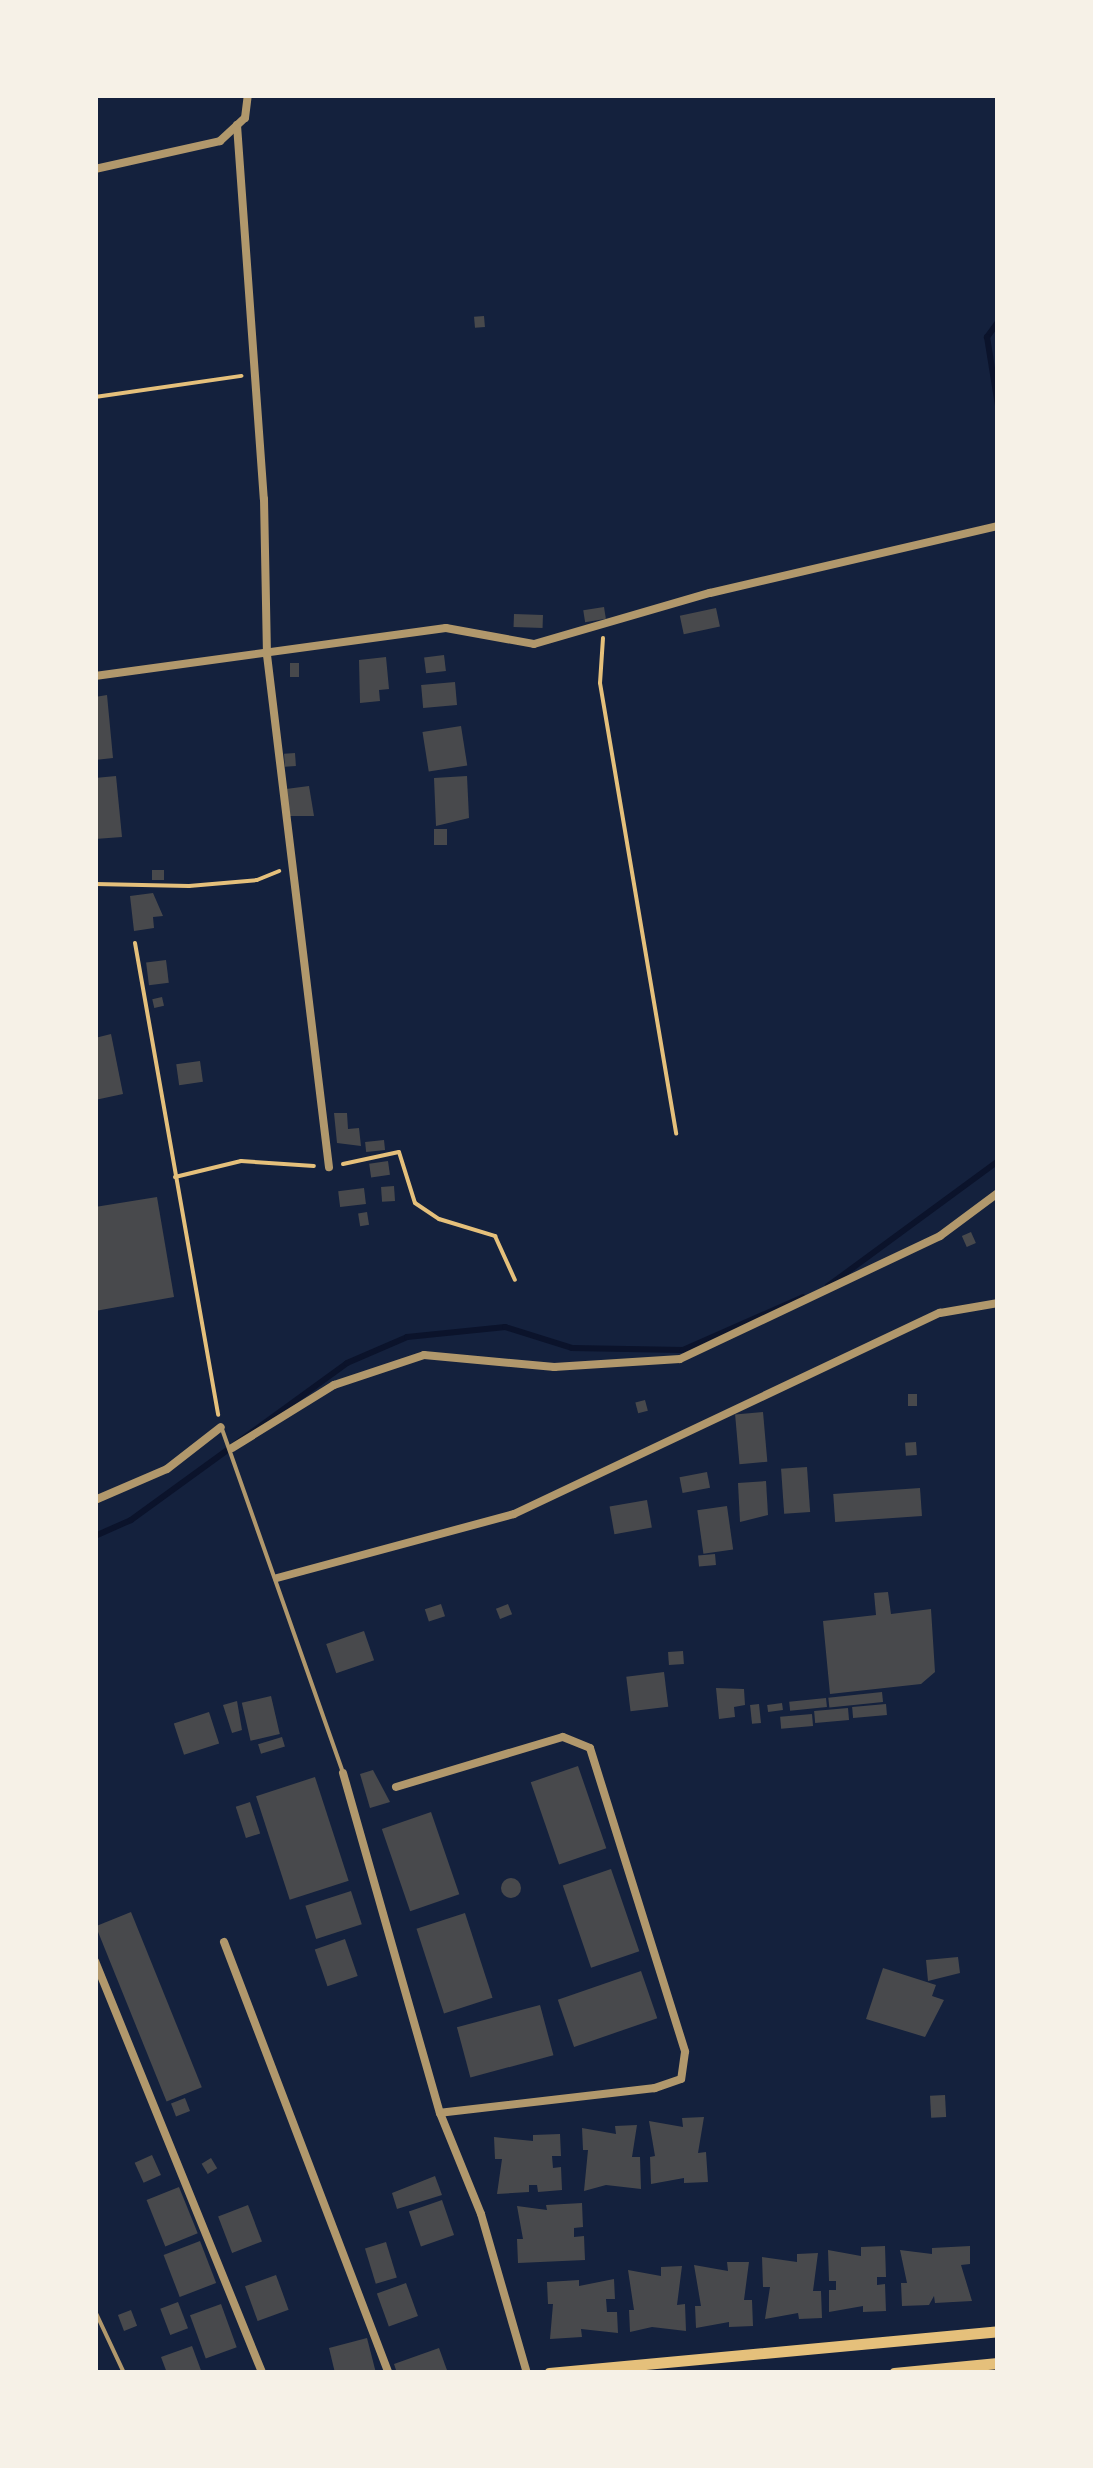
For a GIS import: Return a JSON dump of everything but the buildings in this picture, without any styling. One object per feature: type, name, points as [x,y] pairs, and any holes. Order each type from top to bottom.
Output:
[{"type":"main road","points":[[549,2373],[998,2331]]},
{"type":"main road","points":[[894,2373],[998,2363]]},
{"type":"street","points":[[95,169],[220,140],[245,118],[248,95]]},
{"type":"street","points":[[237,125],[255,374],[266,655],[329,1167]]},
{"type":"street","points":[[95,676],[446,628],[534,644],[998,526]]},
{"type":"street","points":[[232,1448],[334,1385],[424,1355],[554,1367],[680,1359],[940,1236],[998,1193]]},
{"type":"street","points":[[276,1578],[514,1514],[940,1313],[998,1303]]},
{"type":"street","points":[[95,1500],[167,1469],[221,1428]]},
{"type":"street","points":[[396,1787],[563,1737],[590,1748],[685,2052],[682,2079],[655,2088],[440,2113]]},
{"type":"street","points":[[343,1773],[440,2113],[480,2214],[527,2373]]},
{"type":"street","points":[[224,1942],[389,2373]]},
{"type":"street","points":[[95,1961],[262,2373]]},
{"type":"lane","points":[[221,1428],[232,1448],[343,1773]]},
{"type":"lane","points":[[95,2311],[124,2373]]},
{"type":"path","points":[[95,397],[255,374]]},
{"type":"path","points":[[604,624],[600,683],[676,1134]]},
{"type":"path","points":[[95,884],[257,880],[293,865]]},
{"type":"path","points":[[135,943],[173,1178],[221,1428]]},
{"type":"path","points":[[173,1178],[242,1161],[329,1167],[399,1152],[415,1203],[439,1219],[494,1236],[514,1280]]},
{"type":"waterway","points":[[998,322],[987,337],[998,406]]},
{"type":"waterway","points":[[828,1286],[998,1161]]},
{"type":"waterway","points":[[95,1536],[131,1520],[347,1363],[407,1337],[505,1327],[572,1348],[683,1350],[803,1297]]}]
